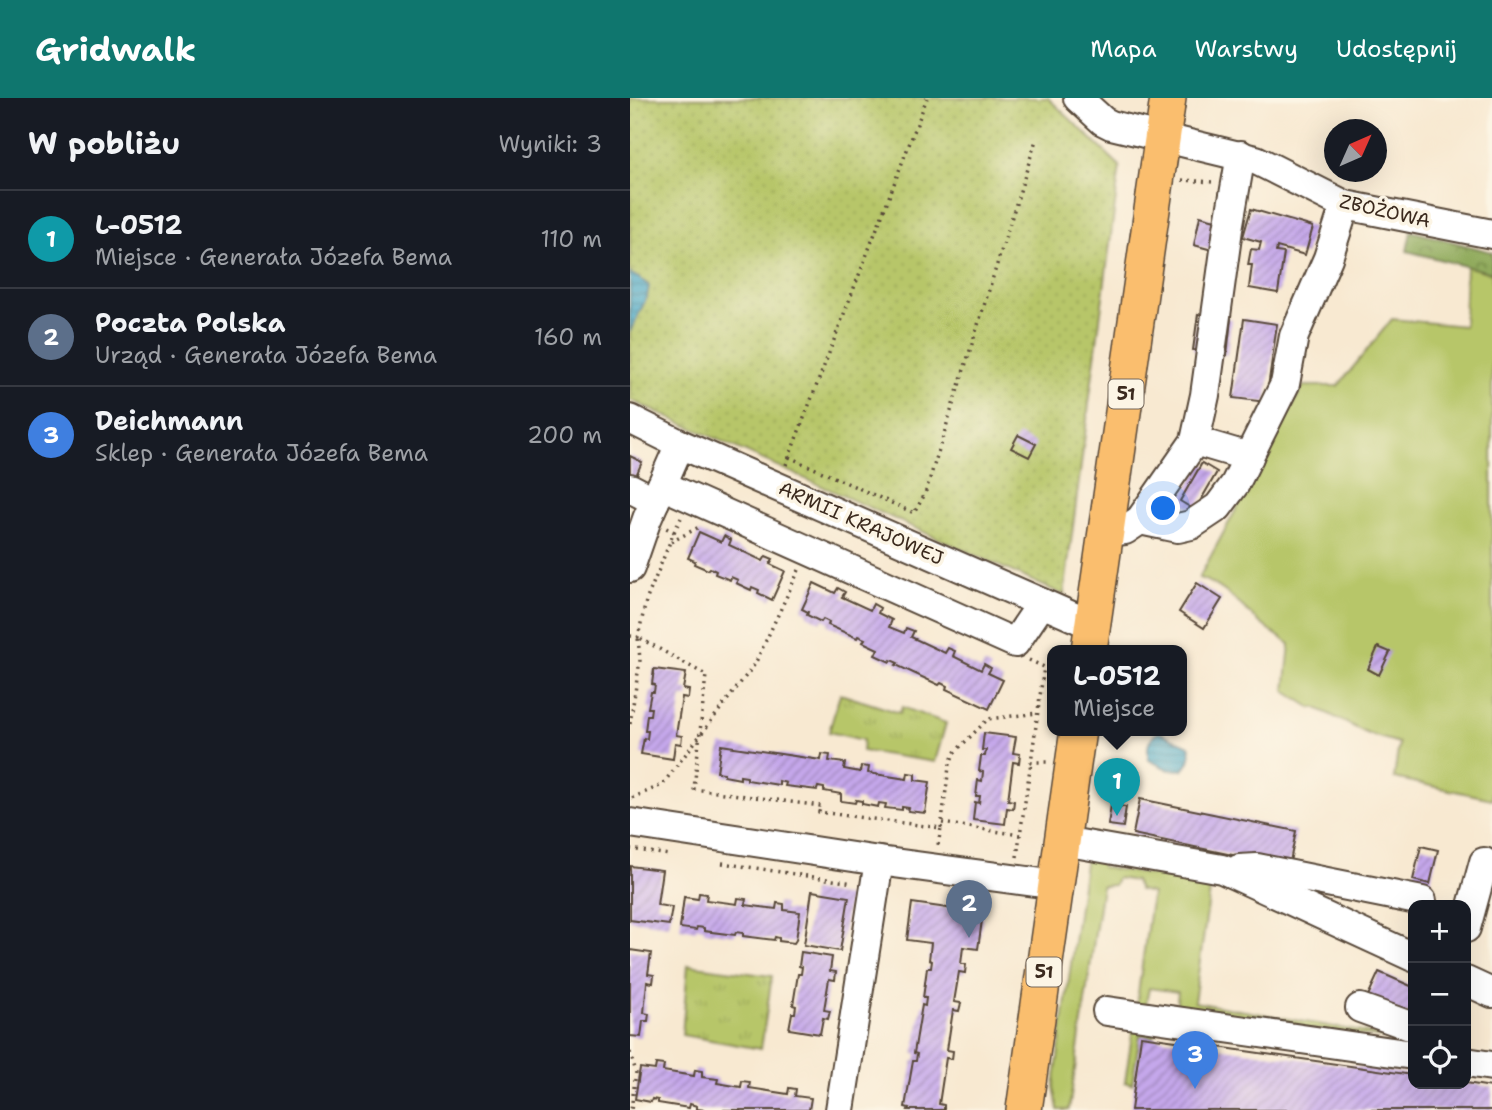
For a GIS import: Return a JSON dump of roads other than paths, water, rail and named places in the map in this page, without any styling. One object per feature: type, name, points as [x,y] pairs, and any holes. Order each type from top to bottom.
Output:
[{"type":"main road","name":"51","points":[[1091,638],[1168,98]]},
{"type":"main road","name":"51","points":[[1024,1110],[1077,736]]},
{"type":"street","name":"ZBOŻOWA","points":[[1078,98],[1111,125],[1241,155],[1275,168],[1345,205],[1492,234]]},
{"type":"street","points":[[1107,533],[1125,530],[1140,520],[1195,441],[1205,395],[1227,229],[1241,155]]},
{"type":"street","points":[[1140,520],[1178,528],[1191,525],[1219,507],[1235,484],[1285,384],[1294,336],[1328,258],[1345,205]]},
{"type":"street","name":"ARMII KRAJOWEJ","points":[[630,419],[680,444],[1042,603],[1091,638]]},
{"type":"street","points":[[1195,441],[1249,457]]},
{"type":"street","points":[[631,563],[680,444]]},
{"type":"street","points":[[630,488],[659,493],[1015,643],[1042,603]]},
{"type":"street","points":[[630,822],[877,871],[1057,885]]},
{"type":"street","points":[[1063,841],[1222,869],[1257,868],[1417,900]]},
{"type":"street","points":[[1471,909],[1483,862]]},
{"type":"street","points":[[1222,869],[1408,955]]},
{"type":"street","points":[[840,1110],[877,871]]},
{"type":"street","points":[[1471,983],[1492,993]]},
{"type":"street","points":[[1360,1008],[1410,1026]]},
{"type":"street","points":[[1107,1011],[1408,1054]]},
{"type":"street","points":[[1471,1063],[1492,1066]]},
{"type":"water","points":[[630,273],[649,286],[647,297],[630,332]]},
{"type":"water","points":[[1168,736],[1189,746],[1190,759],[1183,770],[1169,770],[1149,760],[1152,737]]},
{"type":"place","name":"L-0512","points":[[1117,816]]},
{"type":"place","name":"Poczta Polska","points":[[969,938]]},
{"type":"place","name":"Deichmann","points":[[1195,1089]]}]
